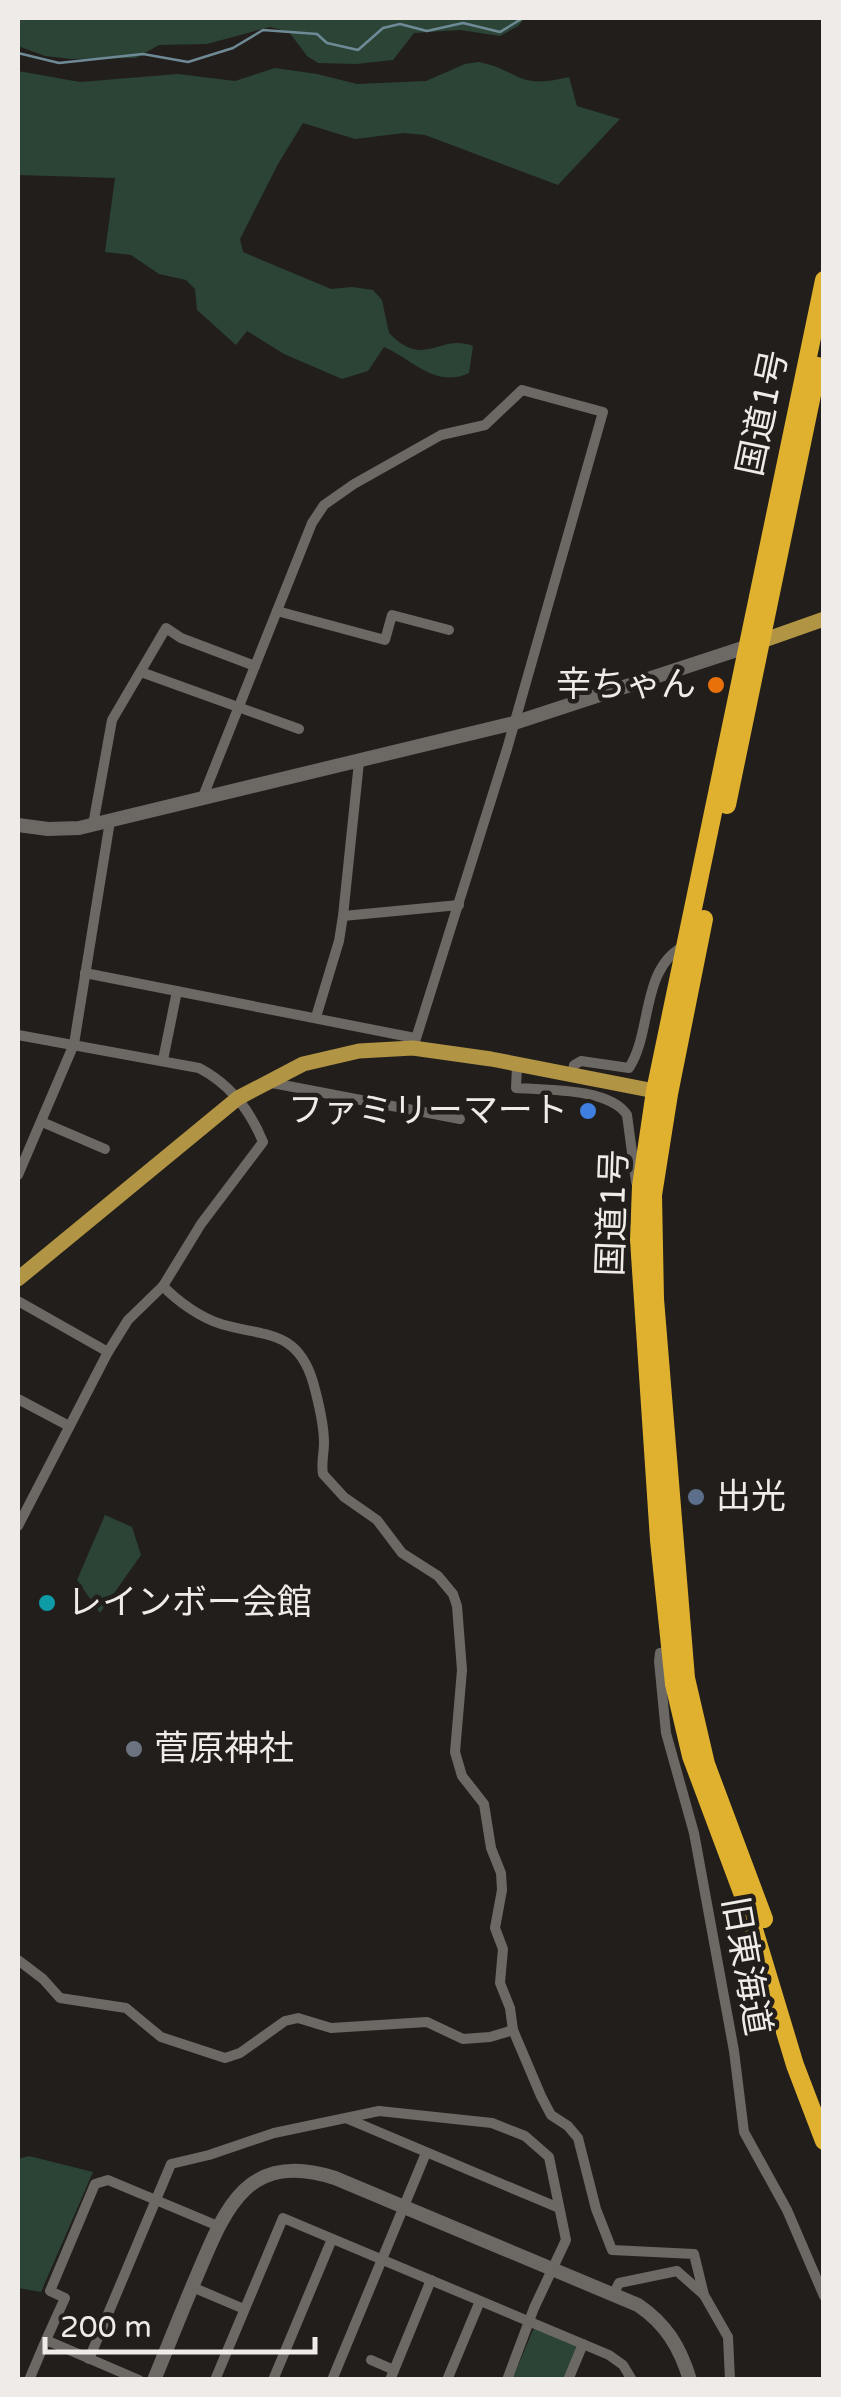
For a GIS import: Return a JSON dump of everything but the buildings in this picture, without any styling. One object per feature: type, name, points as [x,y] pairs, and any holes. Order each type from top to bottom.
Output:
[{"type":"highway","name":"国道1号","points":[[824,280],[788,485],[639,1212],[645,1240],[678,1711],[750,1916],[795,2065],[824,2140]]},
{"type":"highway","name":"国道1号","points":[[788,485],[824,340]]},
{"type":"highway","name":"国道1号","points":[[645,1240],[653,1196],[668,1030],[756,643]]},
{"type":"highway","name":"国道1号","points":[[676,1650],[706,1764],[761,1910],[824,2110]]},
{"type":"main road","points":[[756,643],[824,619]]},
{"type":"main road","points":[[18,1279],[238,1098],[303,1064],[414,1043],[662,1092]]},
{"type":"street","points":[[86,973],[316,1017],[414,1043],[514,724],[603,412],[522,390],[485,425],[440,435],[324,505],[312,524],[202,800]]},
{"type":"street","points":[[277,611],[384,640],[392,615],[449,630]]},
{"type":"street","points":[[92,825],[112,720],[166,628],[181,638],[255,666]]},
{"type":"street","points":[[18,825],[66,830],[110,822],[514,724],[756,643]]},
{"type":"street","points":[[141,672],[299,729]]},
{"type":"street","points":[[316,1017],[339,941],[359,762]]},
{"type":"street","points":[[18,1176],[74,1044],[110,822]]},
{"type":"street","points":[[343,916],[459,905]]},
{"type":"street","points":[[572,1076],[574,1065],[582,1060],[629,1068],[668,956],[686,944]]},
{"type":"street","points":[[163,1060],[177,991]]},
{"type":"street","points":[[643,1021],[668,1030]]},
{"type":"street","points":[[18,1035],[199,1068],[218,1077],[238,1098],[263,1142],[201,1224],[163,1286],[128,1320],[18,1526]]},
{"type":"street","points":[[518,1066],[516,1088],[567,1091],[622,1106],[629,1125],[639,1212]]},
{"type":"street","points":[[266,1082],[460,1118]]},
{"type":"street","points":[[42,1122],[105,1148]]},
{"type":"street","points":[[163,1286],[215,1322],[272,1333],[290,1345],[314,1385],[324,1440],[323,1474],[344,1497],[378,1520],[402,1553],[438,1576],[453,1594],[462,1670],[455,1752],[462,1776],[484,1804],[490,1848],[501,1873],[496,1928],[503,1950],[499,1976],[513,2030],[551,2116],[578,2138],[596,2209],[612,2250],[694,2254],[704,2295],[728,2337],[730,2380]]},
{"type":"street","points":[[18,1302],[108,1352]]},
{"type":"street","points":[[18,1399],[70,1426]]},
{"type":"street","name":"旧東海道","points":[[676,1650],[660,1653],[659,1660],[666,1733],[696,1846],[734,2051],[744,2132],[787,2210],[824,2296]]},
{"type":"street","points":[[18,1960],[44,1979],[60,1998],[126,2008],[162,2037],[225,2058],[298,2018],[331,2028],[427,2022],[453,2037],[471,2039],[513,2030]]},
{"type":"street","points":[[89,2358],[171,2164],[262,2136],[379,2111],[492,2123],[525,2136],[549,2157],[566,2240],[507,2380]]},
{"type":"street","points":[[345,2118],[559,2208]]},
{"type":"street","points":[[332,2380],[426,2153]]},
{"type":"street","points":[[154,2380],[228,2206],[265,2177],[296,2171],[335,2178],[638,2305],[666,2328],[690,2380]]},
{"type":"street","points":[[29,2380],[65,2298],[50,2292],[95,2184],[108,2180],[218,2226]]},
{"type":"street","points":[[214,2380],[283,2218],[609,2355],[627,2376]]},
{"type":"street","points":[[273,2380],[332,2239]]},
{"type":"street","points":[[614,2294],[619,2283],[677,2270],[704,2295]]},
{"type":"street","points":[[371,2360],[392,2375],[431,2280]]},
{"type":"street","points":[[192,2287],[244,2309]]},
{"type":"street","points":[[447,2380],[480,2301]]},
{"type":"street","points":[[46,2340],[140,2380]]},
{"type":"street","points":[[568,2380],[583,2344]]},
{"type":"green space","points":[[18,18],[525,18],[500,36],[460,30],[414,33],[393,60],[356,64],[318,63],[307,56],[289,32],[270,27],[207,44],[159,45],[136,58],[45,56],[18,46]]},
{"type":"green space","points":[[479,62],[528,80],[569,77],[577,106],[620,119],[558,185],[425,135],[404,133],[355,139],[303,123],[240,239],[243,252],[331,289],[373,290],[382,300],[389,333],[402,344],[422,350],[461,343],[473,346],[469,373],[457,377],[435,375],[384,347],[368,371],[342,379],[284,354],[247,331],[236,345],[197,310],[195,289],[186,280],[159,274],[131,255],[105,252],[115,178],[18,175],[18,71],[80,82],[178,74],[235,81],[275,68],[357,84],[426,81]]},
{"type":"green space","points":[[105,1515],[132,1527],[141,1555],[100,1613],[77,1580]]},
{"type":"green space","points":[[29,2156],[93,2172],[41,2292],[18,2288],[18,2159]]},
{"type":"green space","points":[[537,2328],[575,2344],[577,2349],[565,2379],[512,2380]]},
{"type":"waterway","points":[[18,53],[59,63],[143,54],[188,62],[233,48],[263,30],[317,34],[327,43],[358,50],[383,28],[400,24],[427,31],[463,23],[500,32],[523,18]]},
{"type":"place","name":"辛ちゃん","points":[[716,685]]},
{"type":"place","name":"ファミリーマート","points":[[588,1111]]},
{"type":"place","name":"出光","points":[[696,1497]]},
{"type":"place","name":"レインボー会館","points":[[47,1603]]},
{"type":"place","name":"菅原神社","points":[[134,1749]]}]
